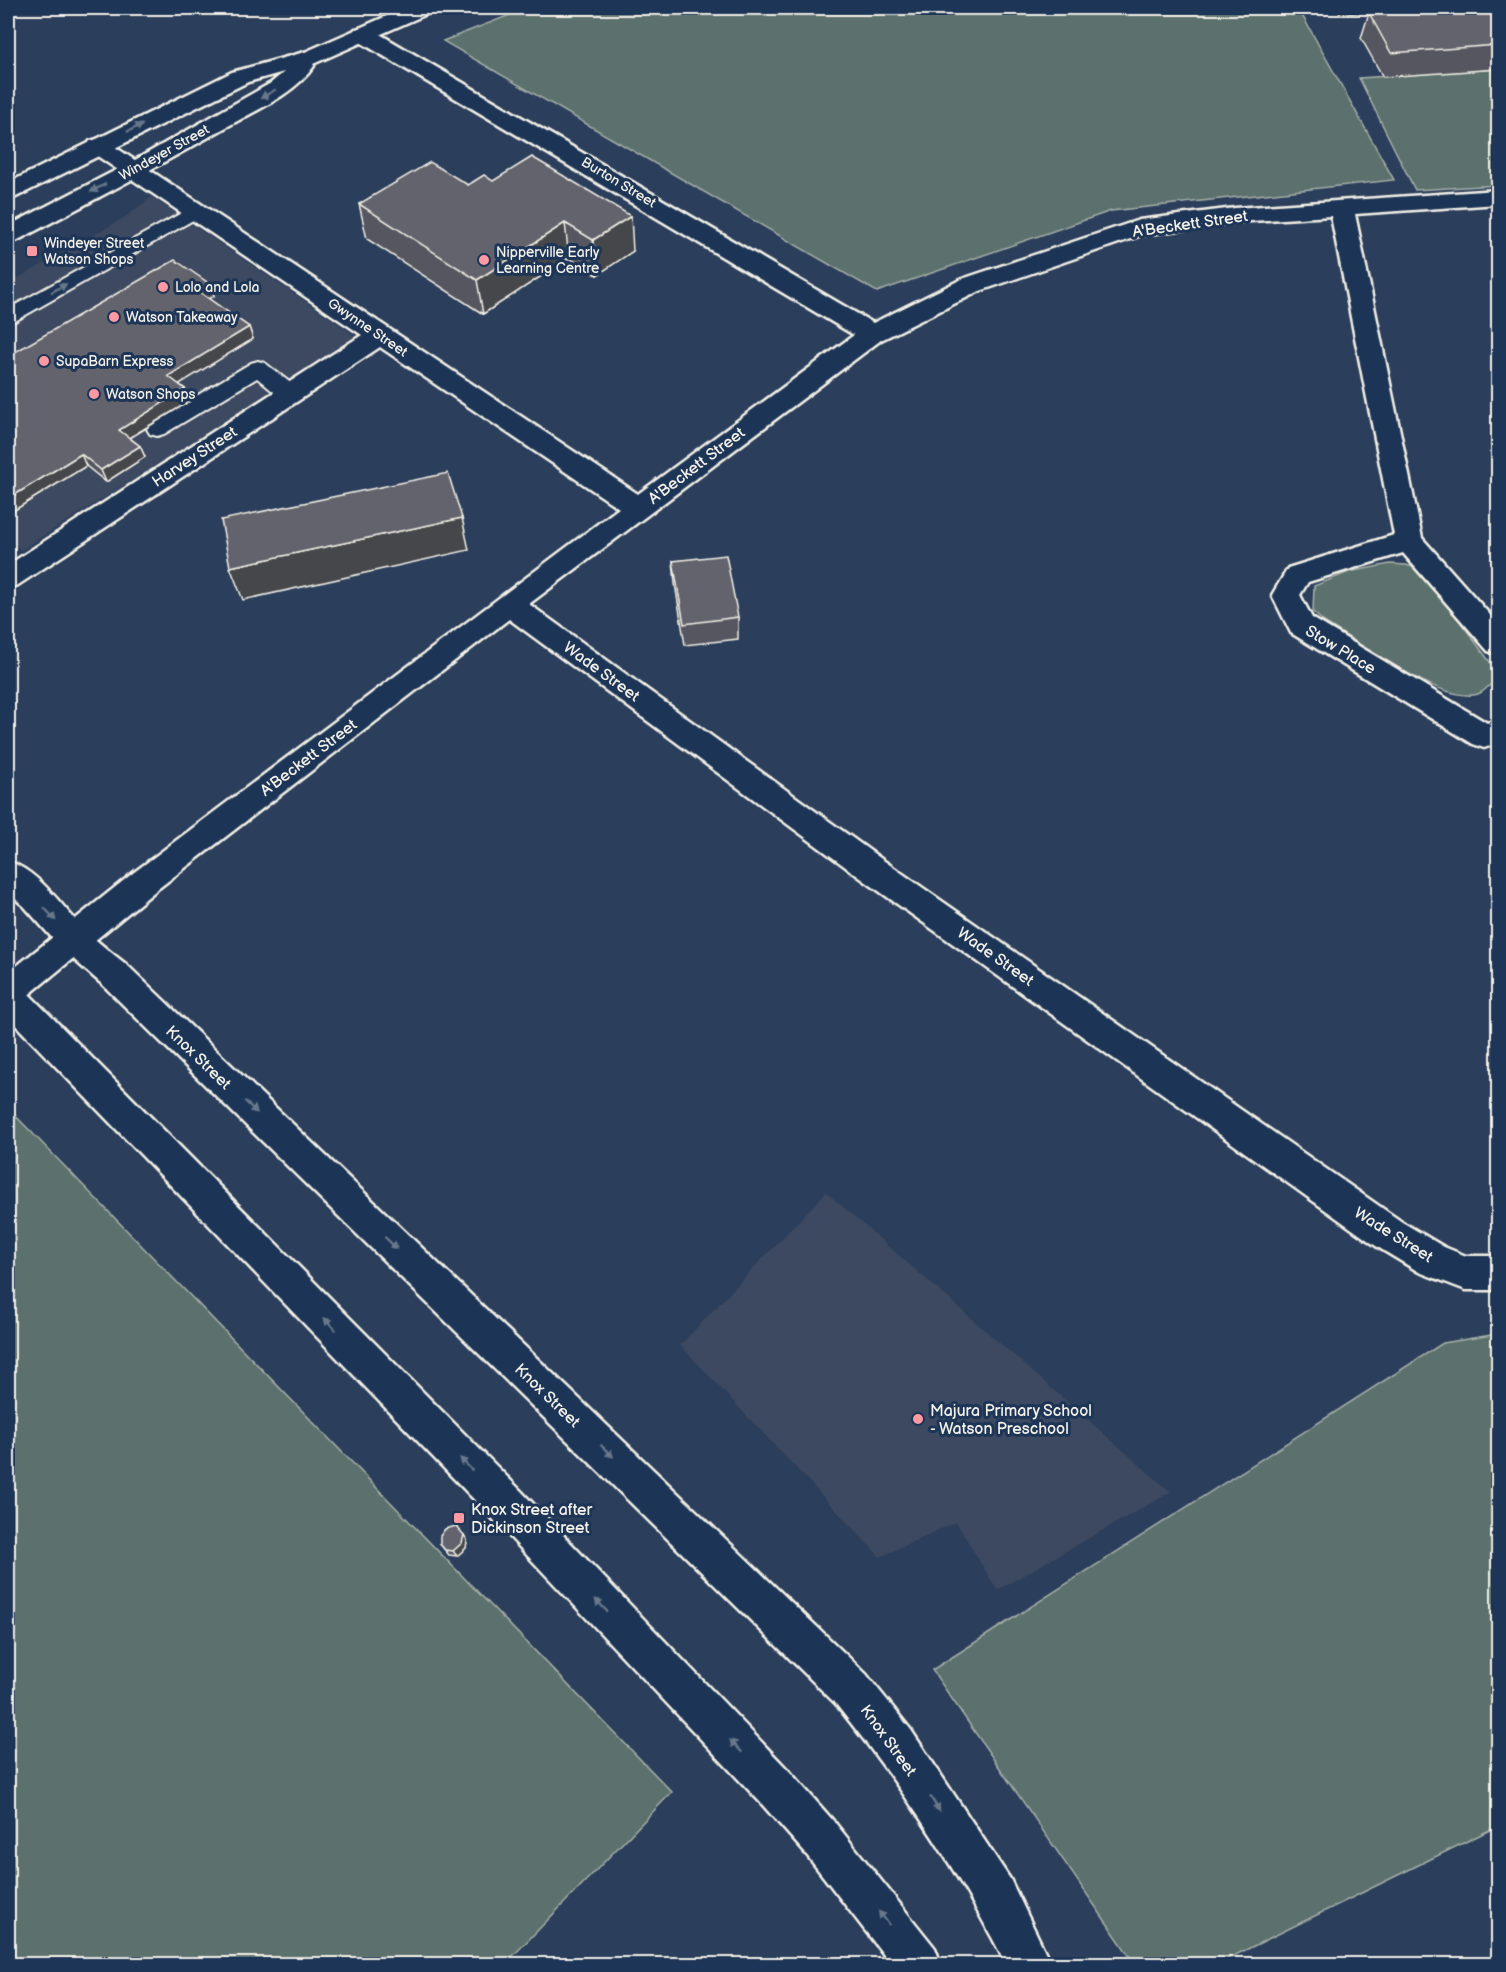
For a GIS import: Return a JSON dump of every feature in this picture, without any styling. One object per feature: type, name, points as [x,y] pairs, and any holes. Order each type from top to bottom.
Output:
[{"type":"street","name":"Windeyer Street","points":[[8,192],[240,77],[313,57],[421,8]]},
{"type":"street","name":"Burton Street","points":[[363,34],[767,270],[872,334]]},
{"type":"street","name":"Windeyer Street","points":[[8,236],[136,169],[279,88],[313,57]]},
{"type":"street","name":"Gwynne Street","points":[[98,146],[136,169],[639,508]]},
{"type":"street","name":"A'Beckett Street","points":[[8,994],[73,939],[509,604],[872,334],[971,285],[1139,228],[1235,215],[1498,197]]},
{"type":"street","points":[[1341,206],[1409,541],[1498,643]]},
{"type":"street","name":"Harvey Street","points":[[8,578],[380,334]]},
{"type":"street","name":"Stow Place","points":[[1409,541],[1298,575],[1286,595],[1301,625],[1484,736],[1498,730]]},
{"type":"street","name":"Wade Street","points":[[509,604],[879,873],[1389,1234],[1432,1260],[1466,1273],[1498,1273]]},
{"type":"street","name":"Knox Street","points":[[8,874],[35,897],[73,939],[114,975],[851,1689],[896,1745],[988,1885],[1029,1965]]},
{"type":"street","points":[[8,994],[507,1505],[776,1788],[842,1865],[919,1965]]},
{"type":"lane","points":[[8,316],[196,211]]},
{"type":"lane","points":[[157,429],[258,368],[290,393]]},
{"type":"shaded area","name":"Watson Shops","points":[[152,197],[359,338],[21,550],[8,539],[8,284],[127,216]]},
{"type":"shaded area","name":"Majura Primary School - Watson Preschool","points":[[826,1192],[1171,1492],[997,1590],[956,1522],[880,1557],[680,1345]]},
{"type":"green space","points":[[528,8],[1298,8],[1394,180],[1111,211],[877,292],[443,41]]},
{"type":"green space","points":[[1498,69],[1498,185],[1415,190],[1359,78]]},
{"type":"green space","points":[[1390,564],[1406,565],[1422,570],[1493,666],[1493,682],[1484,690],[1478,694],[1463,695],[1422,681],[1324,622],[1313,612],[1314,586],[1349,572]]},
{"type":"green space","points":[[8,1108],[672,1792],[508,1961],[502,1964],[8,1964]]},
{"type":"green space","points":[[1498,1334],[1498,1826],[1217,1964],[1135,1964],[932,1670],[1443,1343]]},
{"type":"building","points":[[1498,8],[1498,45],[1391,53],[1369,13]]},
{"type":"building","points":[[532,157],[631,216],[593,240],[565,223],[477,280],[359,204],[430,162],[468,185],[484,175],[493,181]]},
{"type":"building","name":"Watson Shops","points":[[175,260],[210,284],[198,291],[249,327],[168,376],[185,389],[119,430],[140,446],[101,470],[81,454],[8,499],[8,356]]},
{"type":"building","points":[[448,473],[462,518],[230,567],[221,520]]},
{"type":"building","points":[[726,555],[738,617],[684,624],[673,561]]},
{"type":"building","points":[[456,1526],[464,1535],[462,1543],[453,1551],[445,1550],[440,1544],[440,1536],[445,1529]]},
{"type":"place","name":"Windeyer Street Watson Shops","points":[[32,251]]},
{"type":"place","name":"Nipperville Early Learning Centre","points":[[484,260]]},
{"type":"place","name":"Lolo and Lola","points":[[163,287]]},
{"type":"place","name":"Watson Takeaway","points":[[114,317]]},
{"type":"place","name":"SupaBarn Express","points":[[44,361]]},
{"type":"place","name":"Watson Shops","points":[[94,394]]},
{"type":"place","name":"Majura Primary School - Watson Preschool","points":[[918,1419]]},
{"type":"place","name":"Knox Street after Dickinson Street","points":[[459,1518]]}]
